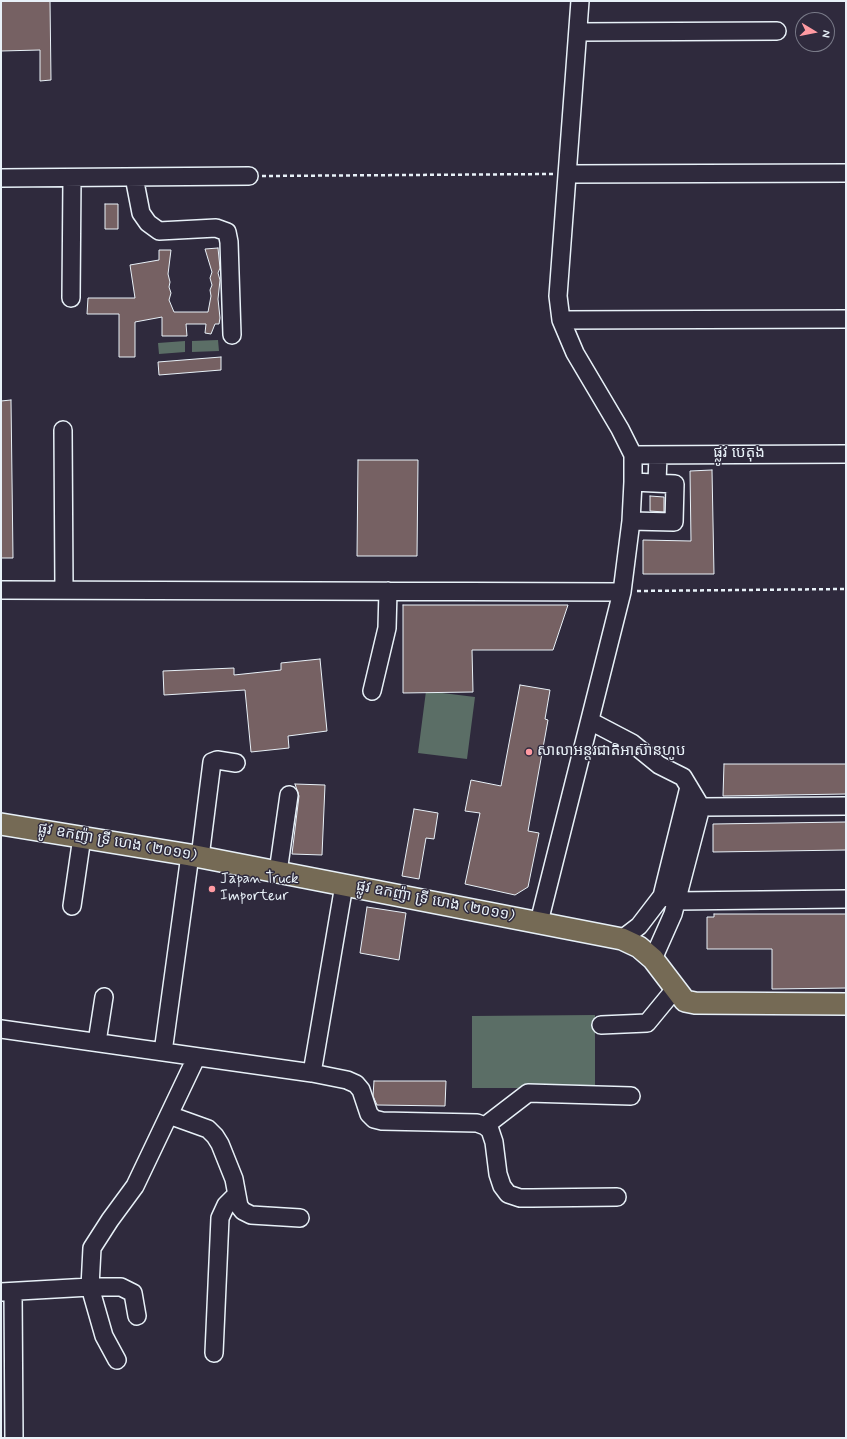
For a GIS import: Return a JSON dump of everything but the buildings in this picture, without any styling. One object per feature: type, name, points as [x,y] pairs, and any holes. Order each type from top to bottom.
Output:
[{"type":"main road","name":"ផ្លូវ ឧកញ៉ា ទ្រី ហេង (២០១១)","points":[[1,824],[195,856],[622,939],[640,947],[653,959],[685,1000],[695,1003],[846,1004]]},
{"type":"street","points":[[539,922],[622,592],[631,521],[633,482],[633,455],[620,428],[575,353],[561,320],[558,296],[580,1]]},
{"type":"street","points":[[578,32],[777,31]]},
{"type":"street","points":[[568,174],[846,173]]},
{"type":"street","points":[[1,178],[249,176]]},
{"type":"street","points":[[134,177],[140,214],[148,223],[159,231],[216,228],[227,232],[229,242],[232,335]]},
{"type":"street","points":[[71,298],[72,178]]},
{"type":"street","points":[[561,320],[846,319]]},
{"type":"street","points":[[63,430],[64,590]]},
{"type":"street","points":[[657,483],[658,454]]},
{"type":"street","name":"ផ្លូវ បេតុង","points":[[633,455],[846,454]]},
{"type":"street","points":[[631,521],[674,522],[675,484],[633,482]]},
{"type":"street","points":[[1,590],[622,592]]},
{"type":"street","points":[[372,691],[387,628],[388,591]]},
{"type":"street","points":[[590,721],[632,743],[659,765],[683,777],[701,807]]},
{"type":"street","points":[[164,1052],[195,856],[212,762],[216,760],[236,764]]},
{"type":"street","points":[[653,959],[673,914],[669,898],[689,787]]},
{"type":"street","points":[[278,872],[289,795]]},
{"type":"street","points":[[701,807],[846,806]]},
{"type":"street","points":[[622,939],[639,926],[669,898],[701,807]]},
{"type":"street","points":[[72,906],[82,837]]},
{"type":"street","points":[[312,1073],[344,885]]},
{"type":"street","points":[[669,898],[846,900]]},
{"type":"street","points":[[601,1024],[646,1023],[675,989]]},
{"type":"street","points":[[98,1042],[104,997]]},
{"type":"street","points":[[1,1029],[98,1042],[196,1058],[312,1073],[347,1080],[356,1084],[361,1090],[369,1114],[374,1119],[382,1121],[477,1123],[485,1126],[490,1130],[494,1142],[498,1174],[502,1186],[508,1194],[520,1198],[617,1197]]},
{"type":"street","points":[[117,1360],[104,1336],[90,1287],[92,1248],[135,1186],[196,1058]]},
{"type":"street","points":[[485,1126],[528,1093],[631,1096]]},
{"type":"street","points":[[169,1115],[208,1129],[215,1136],[220,1144],[234,1180],[239,1206],[251,1215],[300,1218]]},
{"type":"street","points":[[214,1353],[220,1218],[226,1205],[236,1195]]},
{"type":"street","points":[[14,1438],[7,1292],[90,1287],[121,1287],[133,1292],[137,1316]]},
{"type":"path","points":[[249,176],[568,174]]},
{"type":"path","points":[[622,592],[846,590]]},
{"type":"green space","points":[[218,340],[219,351],[192,352],[192,341]]},
{"type":"green space","points":[[185,341],[185,352],[159,354],[158,343]]},
{"type":"green space","points":[[426,691],[475,697],[467,759],[418,753]]},
{"type":"green space","points":[[595,1015],[595,1088],[472,1088],[472,1016]]},
{"type":"place","name":"សាលាអន្ដរជាតិអាស៊ានហូប","points":[[529,752]]},
{"type":"place","name":"Japan Truck Importeur","points":[[212,889]]}]
